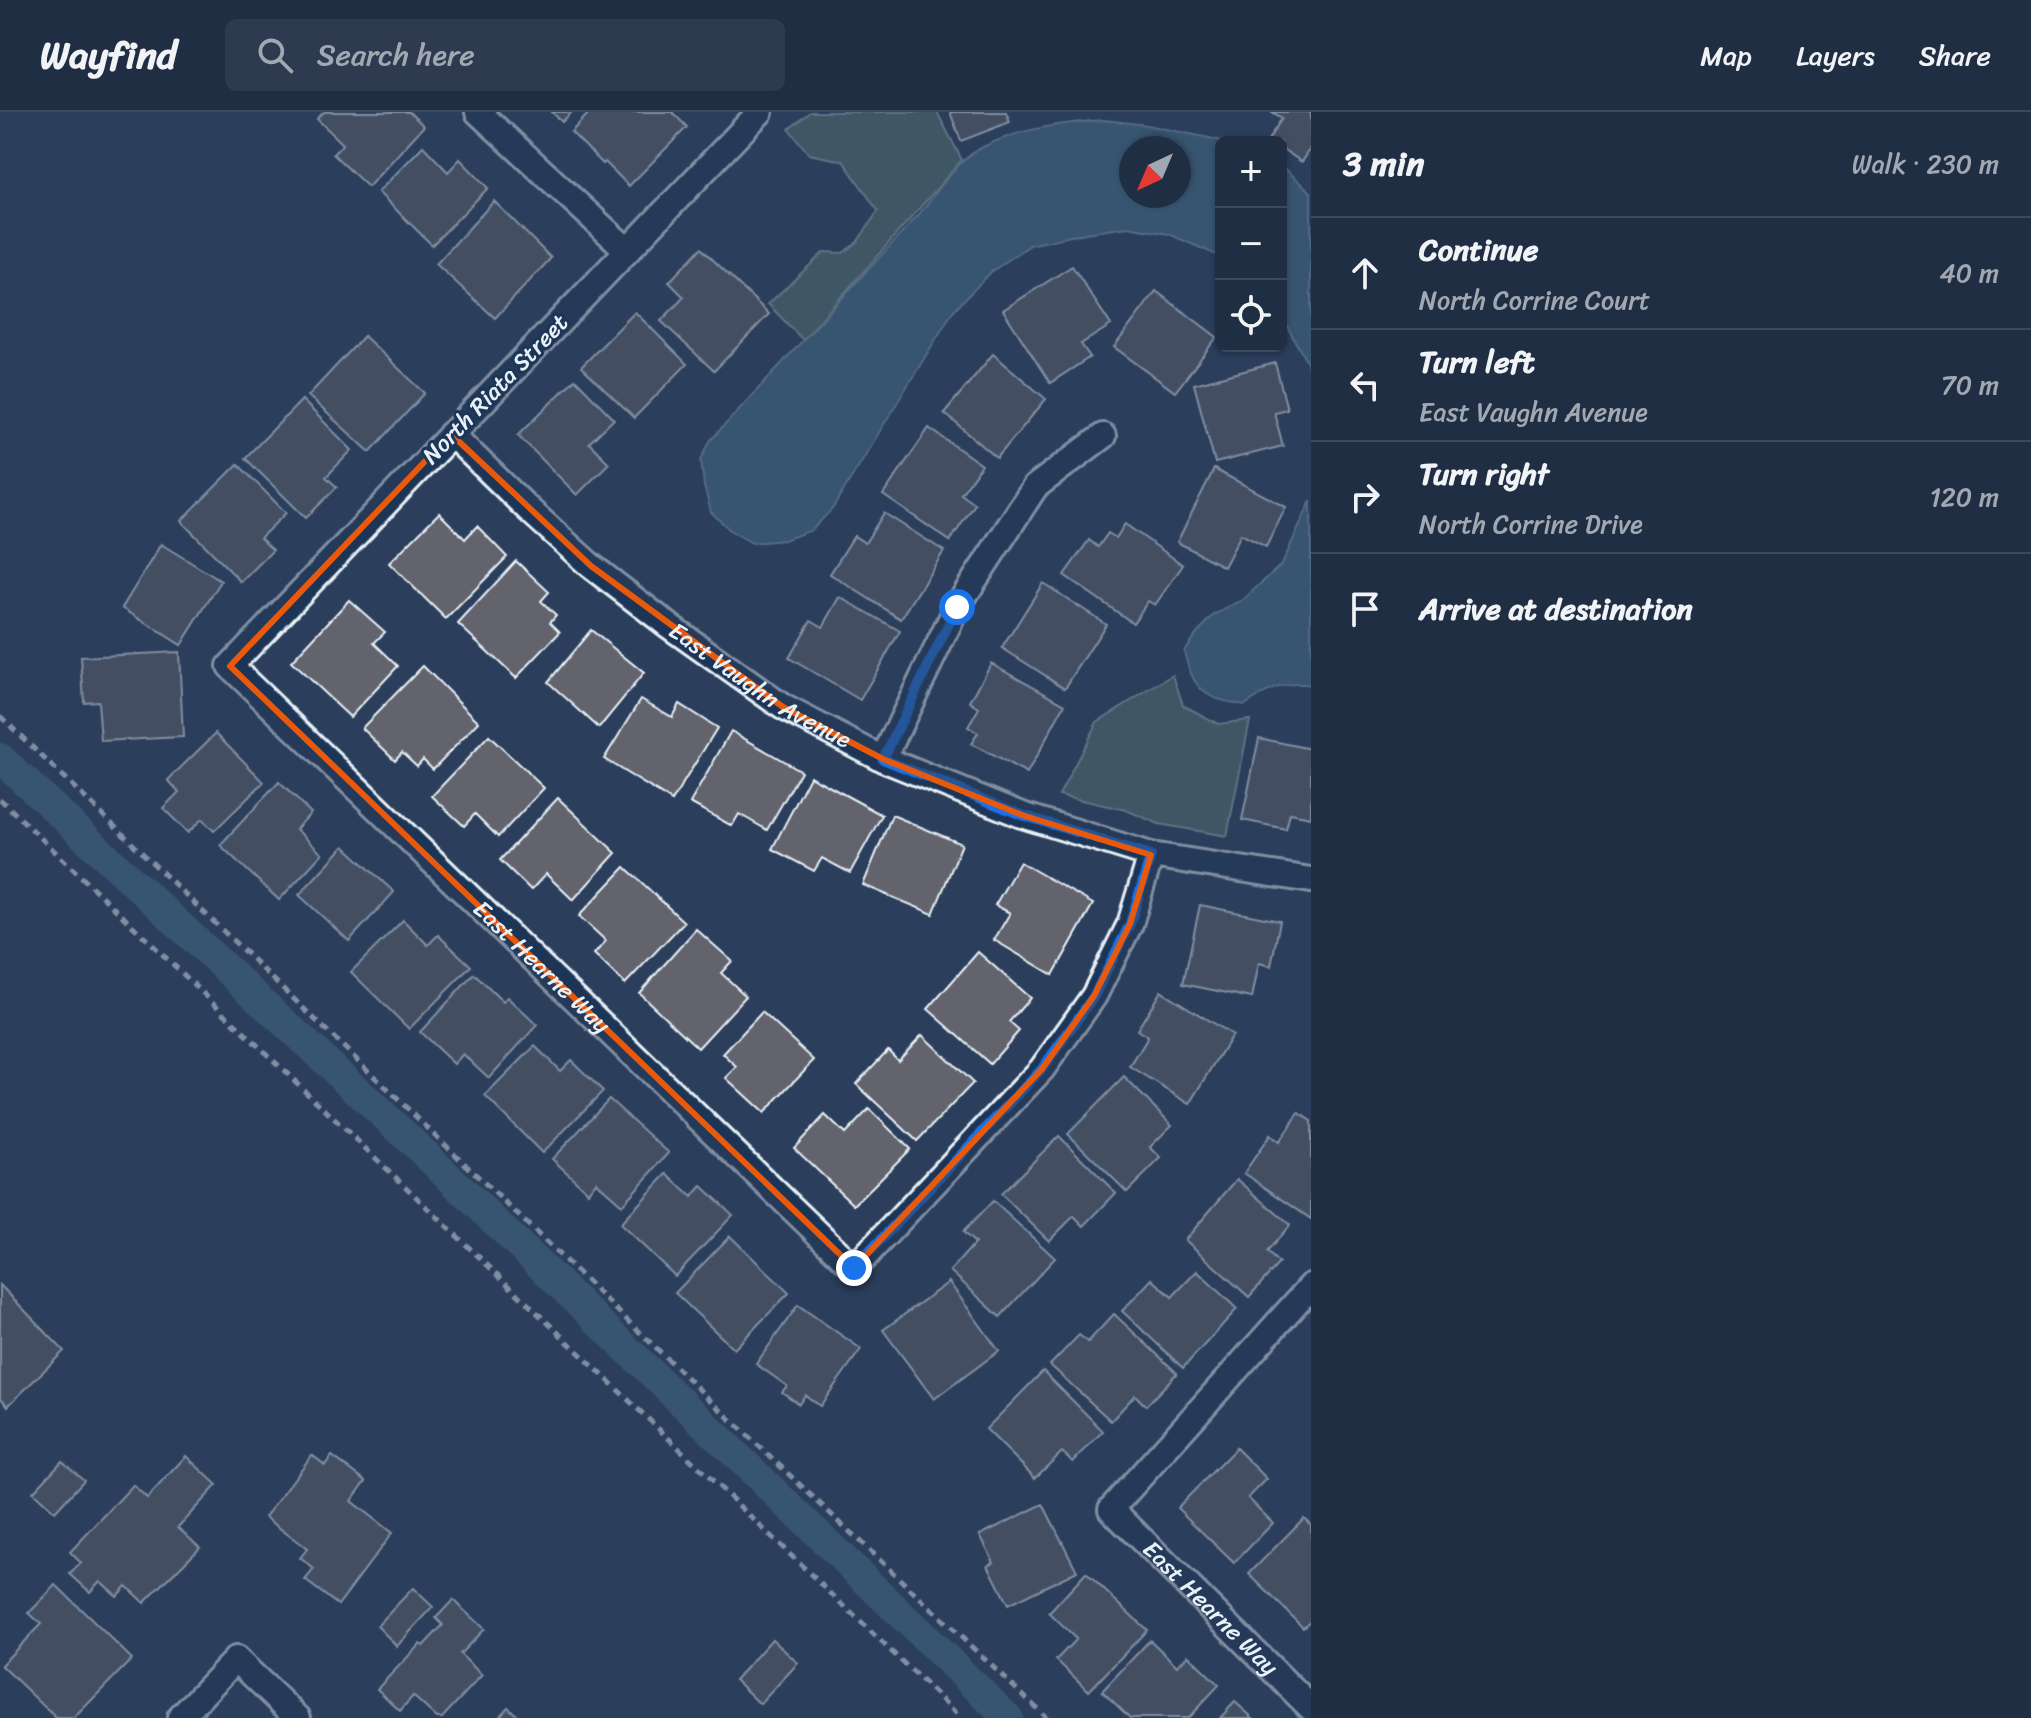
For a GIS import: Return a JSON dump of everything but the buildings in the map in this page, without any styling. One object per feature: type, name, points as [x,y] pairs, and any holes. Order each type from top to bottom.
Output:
[{"type":"street","points":[[478,112],[627,250]]},
{"type":"street","name":"North Riata Street","points":[[230,666],[760,112]]},
{"type":"street","name":"East Vaughn Avenue","points":[[451,434],[591,566],[668,625],[783,707],[883,759],[1022,815],[1151,855],[1311,880]]},
{"type":"street","points":[[883,759],[957,607],[1035,487],[1103,436]]},
{"type":"street","name":"East Hearne Way","points":[[230,666],[854,1268],[1042,1069],[1094,996],[1130,924],[1151,855]]},
{"type":"street","name":"East Hearne Way","points":[[1311,1286],[1111,1509],[1311,1708]]},
{"type":"street","points":[[180,1718],[236,1659],[298,1718]]},
{"type":"path","points":[[0,716],[708,1398],[1047,1718]]},
{"type":"path","points":[[0,799],[961,1718]]},
{"type":"highlighted area","points":[[451,434],[591,566],[783,707],[883,759],[1022,815],[1151,855],[1130,924],[1094,996],[1042,1069],[854,1268],[230,666]]},
{"type":"green space","points":[[810,112],[937,112],[962,160],[803,340],[768,304],[824,252],[843,253],[858,241],[878,211],[843,161],[809,154],[789,129]]},
{"type":"green space","points":[[1173,675],[1183,705],[1218,724],[1250,720],[1227,836],[1159,824],[1126,810],[1059,795],[1097,722]]},
{"type":"water","points":[[1104,120],[1147,125],[1215,139],[1215,254],[1169,234],[1128,227],[1030,245],[991,272],[953,311],[833,508],[812,530],[784,540],[752,543],[731,531],[711,512],[704,486],[701,460],[710,441],[914,220],[964,160],[985,146],[1043,127]]},
{"type":"water","points":[[1287,170],[1311,192],[1311,380],[1307,363],[1287,326]]},
{"type":"water","points":[[1311,501],[1311,685],[1292,684],[1276,688],[1245,705],[1210,696],[1197,684],[1184,651],[1214,615],[1243,600],[1282,564]]},
{"type":"waterway","points":[[0,758],[422,1151],[1008,1718]]},
{"type":"route","points":[[854,1268],[1042,1069],[1094,996],[1130,924],[1151,855],[1022,815],[883,759],[957,607]]}]
